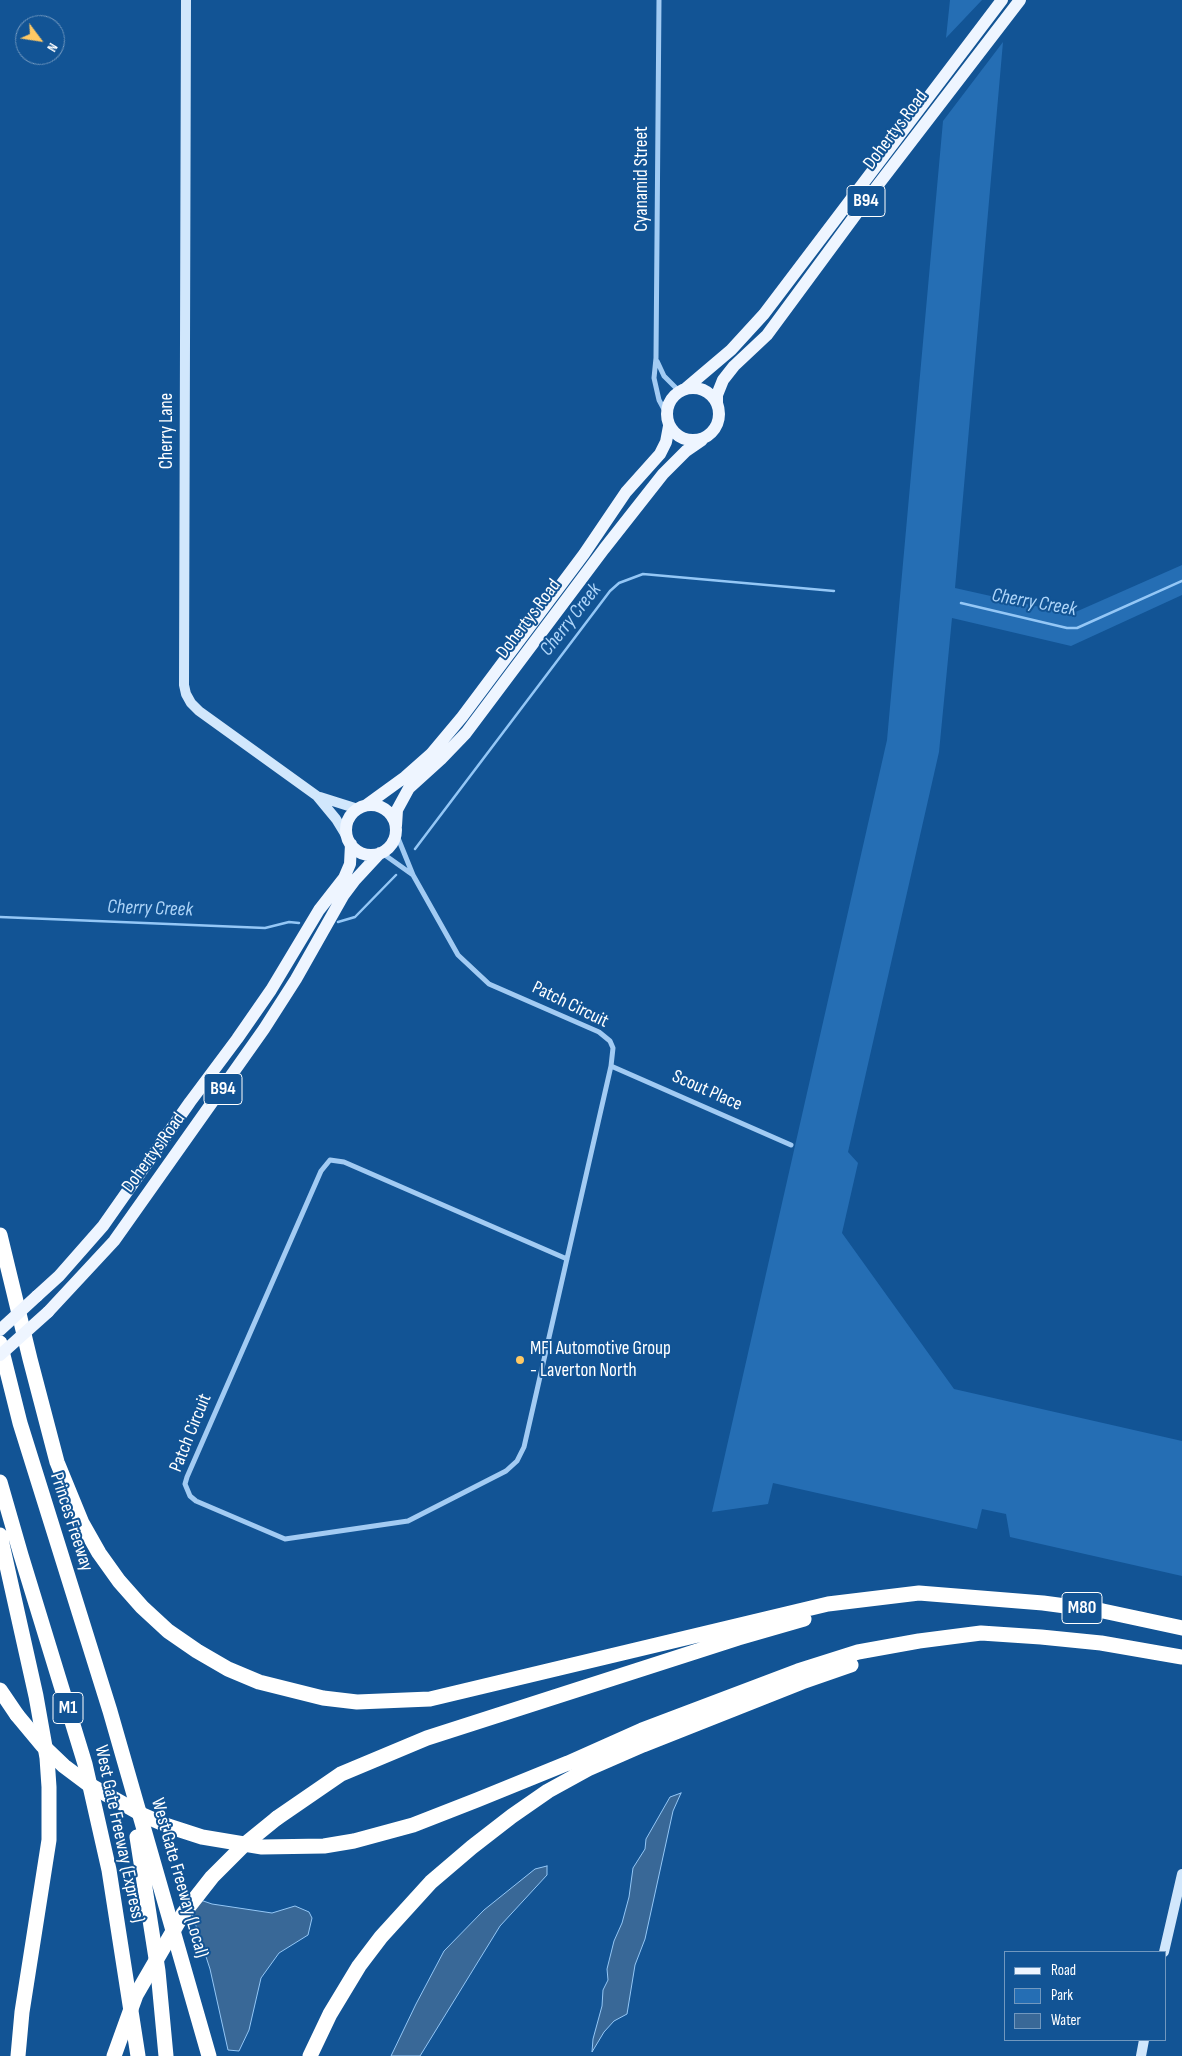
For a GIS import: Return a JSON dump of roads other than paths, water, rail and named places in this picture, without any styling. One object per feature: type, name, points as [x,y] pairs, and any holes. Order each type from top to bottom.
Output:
[{"type":"highway","points":[[0,1235],[57,1462],[82,1523],[99,1553],[119,1581],[142,1607],[168,1631],[228,1669],[258,1682],[296,1693],[348,1701],[392,1702],[430,1699],[828,1604],[919,1593],[981,1599]]},
{"type":"highway","name":"Princes Freeway","points":[[0,1343],[33,1469],[110,1711]]},
{"type":"highway","name":"West Gate Freeway (Express)","points":[[0,1482],[85,1764],[109,1870],[138,2056]]},
{"type":"highway","points":[[0,1535],[36,1696],[47,1758],[49,1787],[49,1840],[27,1978],[18,2056]]},
{"type":"highway","points":[[114,2056],[136,1995],[183,1914],[212,1877],[245,1844],[277,1818],[341,1774],[427,1738],[738,1638],[829,1613],[919,1600],[981,1599]]},
{"type":"highway","name":"M80","points":[[981,1599],[1043,1603],[1103,1611],[1182,1628]]},
{"type":"highway","points":[[0,1690],[17,1715],[42,1745],[64,1766],[88,1784],[143,1815],[168,1826],[202,1837],[262,1847],[324,1846],[354,1842],[413,1825],[568,1763],[642,1730],[798,1670],[858,1652],[981,1633]]},
{"type":"highway","points":[[310,2056],[330,2014],[359,1966],[404,1911],[431,1882],[472,1847],[548,1791],[588,1769],[644,1744],[802,1682],[859,1662],[981,1633]]},
{"type":"highway","name":"M80","points":[[981,1633],[1101,1643],[1182,1657]]},
{"type":"highway","name":"West Gate Freeway (Express)","points":[[110,1711],[141,1856],[158,1971],[166,2056]]},
{"type":"highway","name":"West Gate Freeway (Local)","points":[[110,1711],[209,2056]]},
{"type":"main road","name":"Dohertys Road","points":[[682,390],[731,350],[769,308],[1002,0]]},
{"type":"main road","name":"Dohertys Road","points":[[717,403],[717,395],[723,380],[734,366],[767,334],[871,194],[1020,0]]},
{"type":"main road","points":[[682,390],[700,389],[707,392],[717,403]]},
{"type":"main road","name":"B94","points":[[669,426],[666,413],[673,397],[682,390]]},
{"type":"main road","name":"B94","points":[[702,440],[714,431],[718,425],[717,403]]},
{"type":"main road","name":"Dohertys Road","points":[[362,808],[405,777],[431,754],[452,731],[584,554],[626,492],[660,454],[666,442],[669,426]]},
{"type":"main road","points":[[669,426],[673,432],[686,440],[702,440]]},
{"type":"main road","name":"Dohertys Road","points":[[396,829],[397,810],[409,788],[466,733],[604,549],[663,474],[686,451],[702,440]]},
{"type":"main road","points":[[362,808],[373,805],[388,812],[396,829]]},
{"type":"main road","name":"B94","points":[[349,841],[348,821],[362,808]]},
{"type":"main road","name":"B94","points":[[381,853],[390,846],[396,829]]},
{"type":"main road","name":"Dohertys Road","points":[[0,1330],[65,1269],[103,1226],[190,1102],[237,1039],[271,990],[319,910],[344,878],[350,864],[349,841]]},
{"type":"main road","points":[[349,841],[361,853],[367,855],[381,853]]},
{"type":"main road","name":"Dohertys Road","points":[[0,1354],[48,1312],[114,1241],[264,1029],[296,979],[343,896],[370,862],[381,853]]},
{"type":"street","name":"Cherry Lane","points":[[186,0],[184,684],[186,694],[199,712],[317,796],[336,819],[349,841]]},
{"type":"street","name":"Cyanamid Street","points":[[659,0],[656,358],[654,378],[659,400],[666,413]]},
{"type":"street","name":"Cyanamid Street","points":[[656,358],[664,376],[682,390]]},
{"type":"street","name":"Cherry Lane","points":[[317,796],[362,808]]},
{"type":"street","name":"Patch Circuit","points":[[396,829],[413,875],[458,955],[489,984],[606,1036],[613,1048],[611,1066],[524,1448],[517,1461],[506,1471],[408,1521],[285,1539],[196,1501],[186,1490],[187,1477],[321,1171],[330,1160],[344,1162],[567,1259]]},
{"type":"street","name":"Patch Circuit","points":[[381,853],[413,875]]},
{"type":"street","name":"Scout Place","points":[[611,1066],[791,1144]]},
{"type":"street","points":[[1164,1951],[1182,1874]]},
{"type":"street","points":[[1141,2056],[1144,2041]]},
{"type":"water","points":[[681,1793],[673,1811],[645,1939],[635,1965],[627,2014],[614,2021],[604,2032],[592,2052],[593,2039],[602,2006],[603,1990],[608,1980],[607,1969],[629,1897],[633,1868],[645,1849],[646,1839],[670,1797]]},
{"type":"water","points":[[547,1866],[547,1875],[500,1926],[420,2056],[391,2056],[444,1951],[484,1910],[535,1869]]},
{"type":"water","points":[[186,1895],[212,1904],[272,1913],[295,1906],[309,1912],[312,1918],[308,1935],[279,1953],[261,1978],[249,2030],[239,2051],[228,2050],[210,1969]]},
{"type":"waterway","name":"Cherry Creek","points":[[415,849],[610,591],[619,583],[643,574],[834,591]]},
{"type":"waterway","name":"Cherry Creek","points":[[961,603],[1067,628],[1077,628],[1182,581]]},
{"type":"waterway","name":"Cherry Creek","points":[[338,922],[355,917],[396,875]]},
{"type":"waterway","name":"Cherry Creek","points":[[0,917],[265,928],[289,922],[299,923]]},
{"type":"place","name":"MFI Automotive Group - Laverton North","points":[[520,1360]]}]
